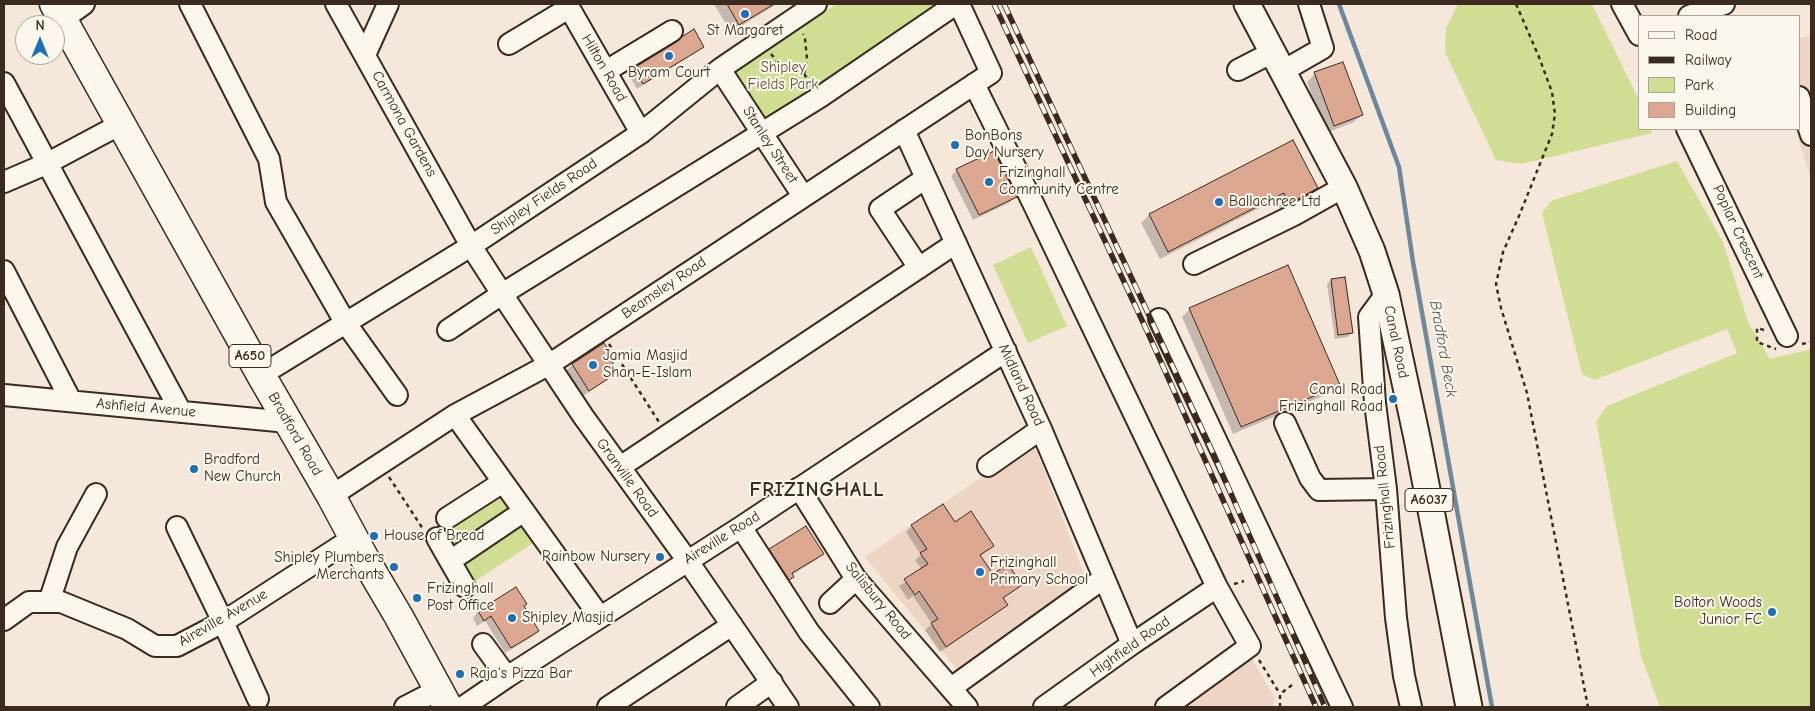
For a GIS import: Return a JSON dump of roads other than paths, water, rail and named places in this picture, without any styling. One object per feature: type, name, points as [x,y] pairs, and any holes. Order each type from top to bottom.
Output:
[{"type":"highway","name":"Bradford Road","points":[[58,12],[443,698]]},
{"type":"main road","name":"Canal Road","points":[[1247,4],[1344,187],[1372,251],[1386,294],[1417,438],[1468,707]]},
{"type":"street","points":[[58,12],[84,4]]},
{"type":"street","points":[[190,4],[269,159],[276,202],[345,322],[398,395]]},
{"type":"street","name":"Carmona Gardens","points":[[336,4],[471,246]]},
{"type":"street","points":[[365,55],[388,4]]},
{"type":"street","name":"Shipley Fields Road","points":[[261,375],[471,246],[641,133],[720,69],[816,4]]},
{"type":"street","points":[[448,330],[502,294],[820,97],[958,4]]},
{"type":"street","name":"Beamsley Road","points":[[331,496],[455,415],[550,364],[991,73],[958,4]]},
{"type":"street","points":[[1238,70],[1278,62],[1323,48],[1309,4]]},
{"type":"street","points":[[1622,4],[1638,32]]},
{"type":"street","points":[[1692,15],[1724,4]]},
{"type":"street","points":[[510,44],[568,6]]},
{"type":"street","name":"Hilton Road","points":[[568,6],[641,133]]},
{"type":"street","points":[[606,71],[672,31]]},
{"type":"street","name":"Stanley Street","points":[[720,69],[803,196]]},
{"type":"street","points":[[4,83],[180,412]]},
{"type":"street","points":[[974,84],[1218,587],[1250,646],[1166,707]]},
{"type":"street","points":[[1800,100],[1811,134]]},
{"type":"street","points":[[4,182],[46,164],[120,124]]},
{"type":"street","name":"Midland Road","points":[[904,130],[1041,429],[1132,644]]},
{"type":"street","name":"Poplar Crescent","points":[[1687,130],[1787,336]]},
{"type":"street","points":[[919,268],[880,210],[926,178]]},
{"type":"street","points":[[1194,264],[1294,215],[1344,187]]},
{"type":"street","points":[[620,468],[956,243]]},
{"type":"street","name":"Granville Road","points":[[471,246],[550,364],[582,416],[687,560],[788,707]]},
{"type":"street","points":[[4,271],[72,401]]},
{"type":"street","name":"Frizinghall Road","points":[[1386,294],[1369,317],[1375,403],[1386,489],[1396,618],[1409,706]]},
{"type":"street","points":[[1160,319],[1342,707]]},
{"type":"street","name":"Aireville Road","points":[[463,707],[507,676],[741,527],[1006,351]]},
{"type":"street","name":"Ashfield Avenue","points":[[4,395],[288,422]]},
{"type":"street","points":[[455,415],[600,617]]},
{"type":"street","points":[[1285,423],[1310,478],[1319,490],[1386,489]]},
{"type":"street","points":[[988,466],[1041,429]]},
{"type":"street","points":[[447,518],[503,482]]},
{"type":"street","name":"Salisbury Road","points":[[799,488],[856,580],[967,707]]},
{"type":"street","points":[[49,602],[67,547],[96,494]]},
{"type":"street","points":[[450,561],[524,511]]},
{"type":"street","points":[[177,527],[258,699]]},
{"type":"street","points":[[741,527],[809,632],[869,707]]},
{"type":"street","points":[[431,534],[465,587]]},
{"type":"street","name":"Aireville Avenue","points":[[4,620],[29,602],[61,602],[127,629],[155,646],[177,646],[223,622],[354,538]]},
{"type":"street","points":[[950,688],[1104,578]]},
{"type":"street","points":[[830,603],[856,580]]},
{"type":"street","name":"Highfield Road","points":[[1044,707],[1132,644],[1218,587]]},
{"type":"street","points":[[608,707],[732,625]]},
{"type":"street","points":[[483,644],[507,676]]},
{"type":"street","points":[[736,707],[772,682]]},
{"type":"street","points":[[405,707],[443,698]]},
{"type":"waterway","name":"Bradford Beck","points":[[1339,4],[1399,167],[1413,262],[1492,707]]},
{"type":"railway","points":[[994,4],[1148,333],[1316,707]]},
{"type":"railway","points":[[1004,4],[1214,455],[1325,707]]},
{"type":"place","name":"St Margaret","points":[[745,14]]},
{"type":"place","name":"Byram Court","points":[[669,56]]},
{"type":"place","name":"BonBons Day Nursery","points":[[955,145]]},
{"type":"place","name":"Frizinghall Community Centre","points":[[989,182]]},
{"type":"place","name":"Ballachree Ltd","points":[[1219,202]]},
{"type":"place","name":"Jamia Masjid Shan-E-Islam","points":[[593,365]]},
{"type":"place","name":"Canal Road Frizinghall Road","points":[[1393,399]]},
{"type":"place","name":"Bradford New Church","points":[[194,469]]},
{"type":"place","name":"House of Bread","points":[[374,536]]},
{"type":"place","name":"Rainbow Nursery","points":[[660,557]]},
{"type":"place","name":"Shipley Plumbers Merchants","points":[[394,567]]},
{"type":"place","name":"Frizinghall Primary School","points":[[980,572]]},
{"type":"place","name":"Frizinghall Post Office","points":[[417,598]]},
{"type":"place","name":"Bolton Woods Junior FC","points":[[1772,612]]},
{"type":"place","name":"Shipley Masjid","points":[[512,618]]},
{"type":"place","name":"Raja's Pizza Bar","points":[[460,674]]},
{"type":"district","name":"FRIZINGHALL","points":[[817,490]]},
{"type":"park label","name":"Shipley Fields Park","points":[[783,76]]}]
